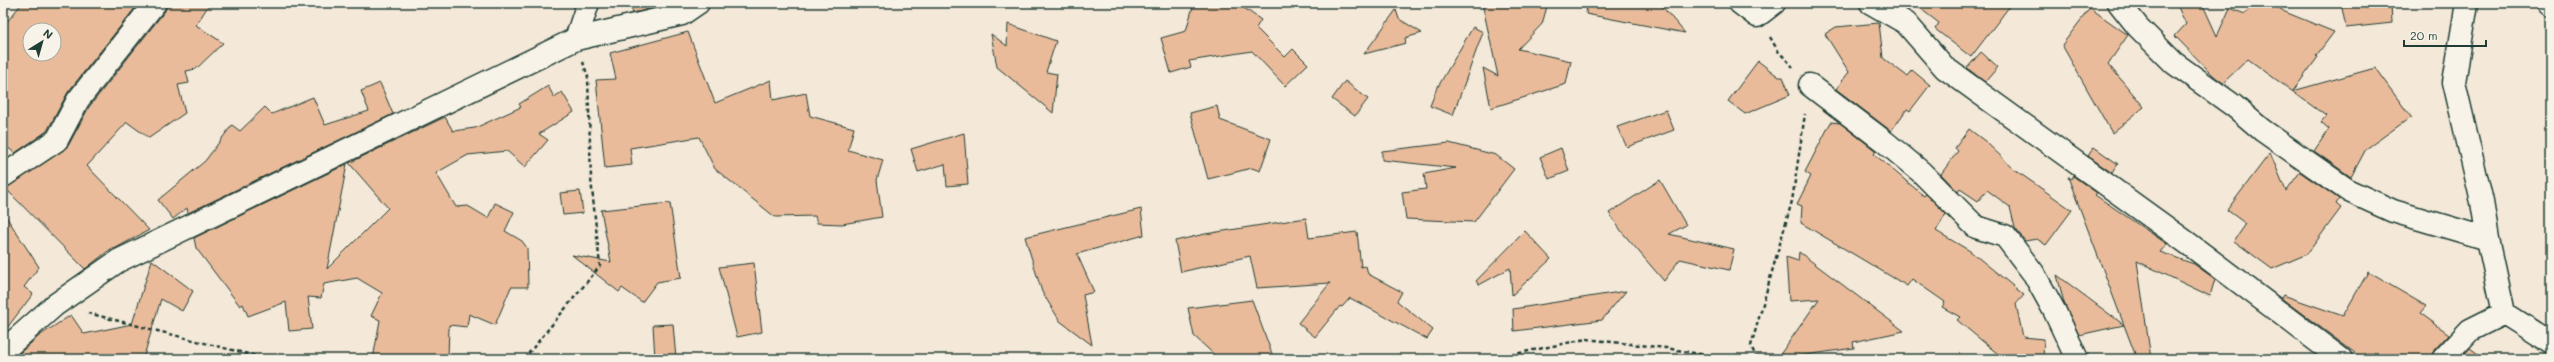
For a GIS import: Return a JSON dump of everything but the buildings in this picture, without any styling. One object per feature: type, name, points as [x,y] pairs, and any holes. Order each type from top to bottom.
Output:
[{"type":"street","points":[[3,176],[57,140],[78,100],[155,3]]},
{"type":"street","points":[[576,39],[588,3]]},
{"type":"street","points":[[8,359],[3,351],[55,305],[118,261],[576,39],[682,14],[698,3]]},
{"type":"street","points":[[1740,3],[1766,9]]},
{"type":"street","points":[[1871,3],[1906,23],[1945,68],[2193,247],[2341,359]]},
{"type":"street","points":[[2119,3],[2138,27],[2174,62],[2234,106],[2262,130],[2349,191],[2393,211],[2488,239]]},
{"type":"street","points":[[2467,3],[2454,82],[2482,202],[2488,239],[2504,313],[2551,343]]},
{"type":"street","points":[[1810,85],[1885,142],[1920,172],[1976,227],[2005,236],[2034,274],[2055,312],[2077,359]]},
{"type":"street","points":[[2443,359],[2470,330],[2504,313]]},
{"type":"path","points":[[1757,359],[1751,346],[1792,201],[1810,85],[1778,51],[1766,9]]},
{"type":"path","points":[[524,359],[600,266],[591,179],[588,77],[576,39]]},
{"type":"path","points":[[55,305],[267,359]]},
{"type":"path","points":[[1491,359],[1586,338],[1666,348],[1726,359]]}]
